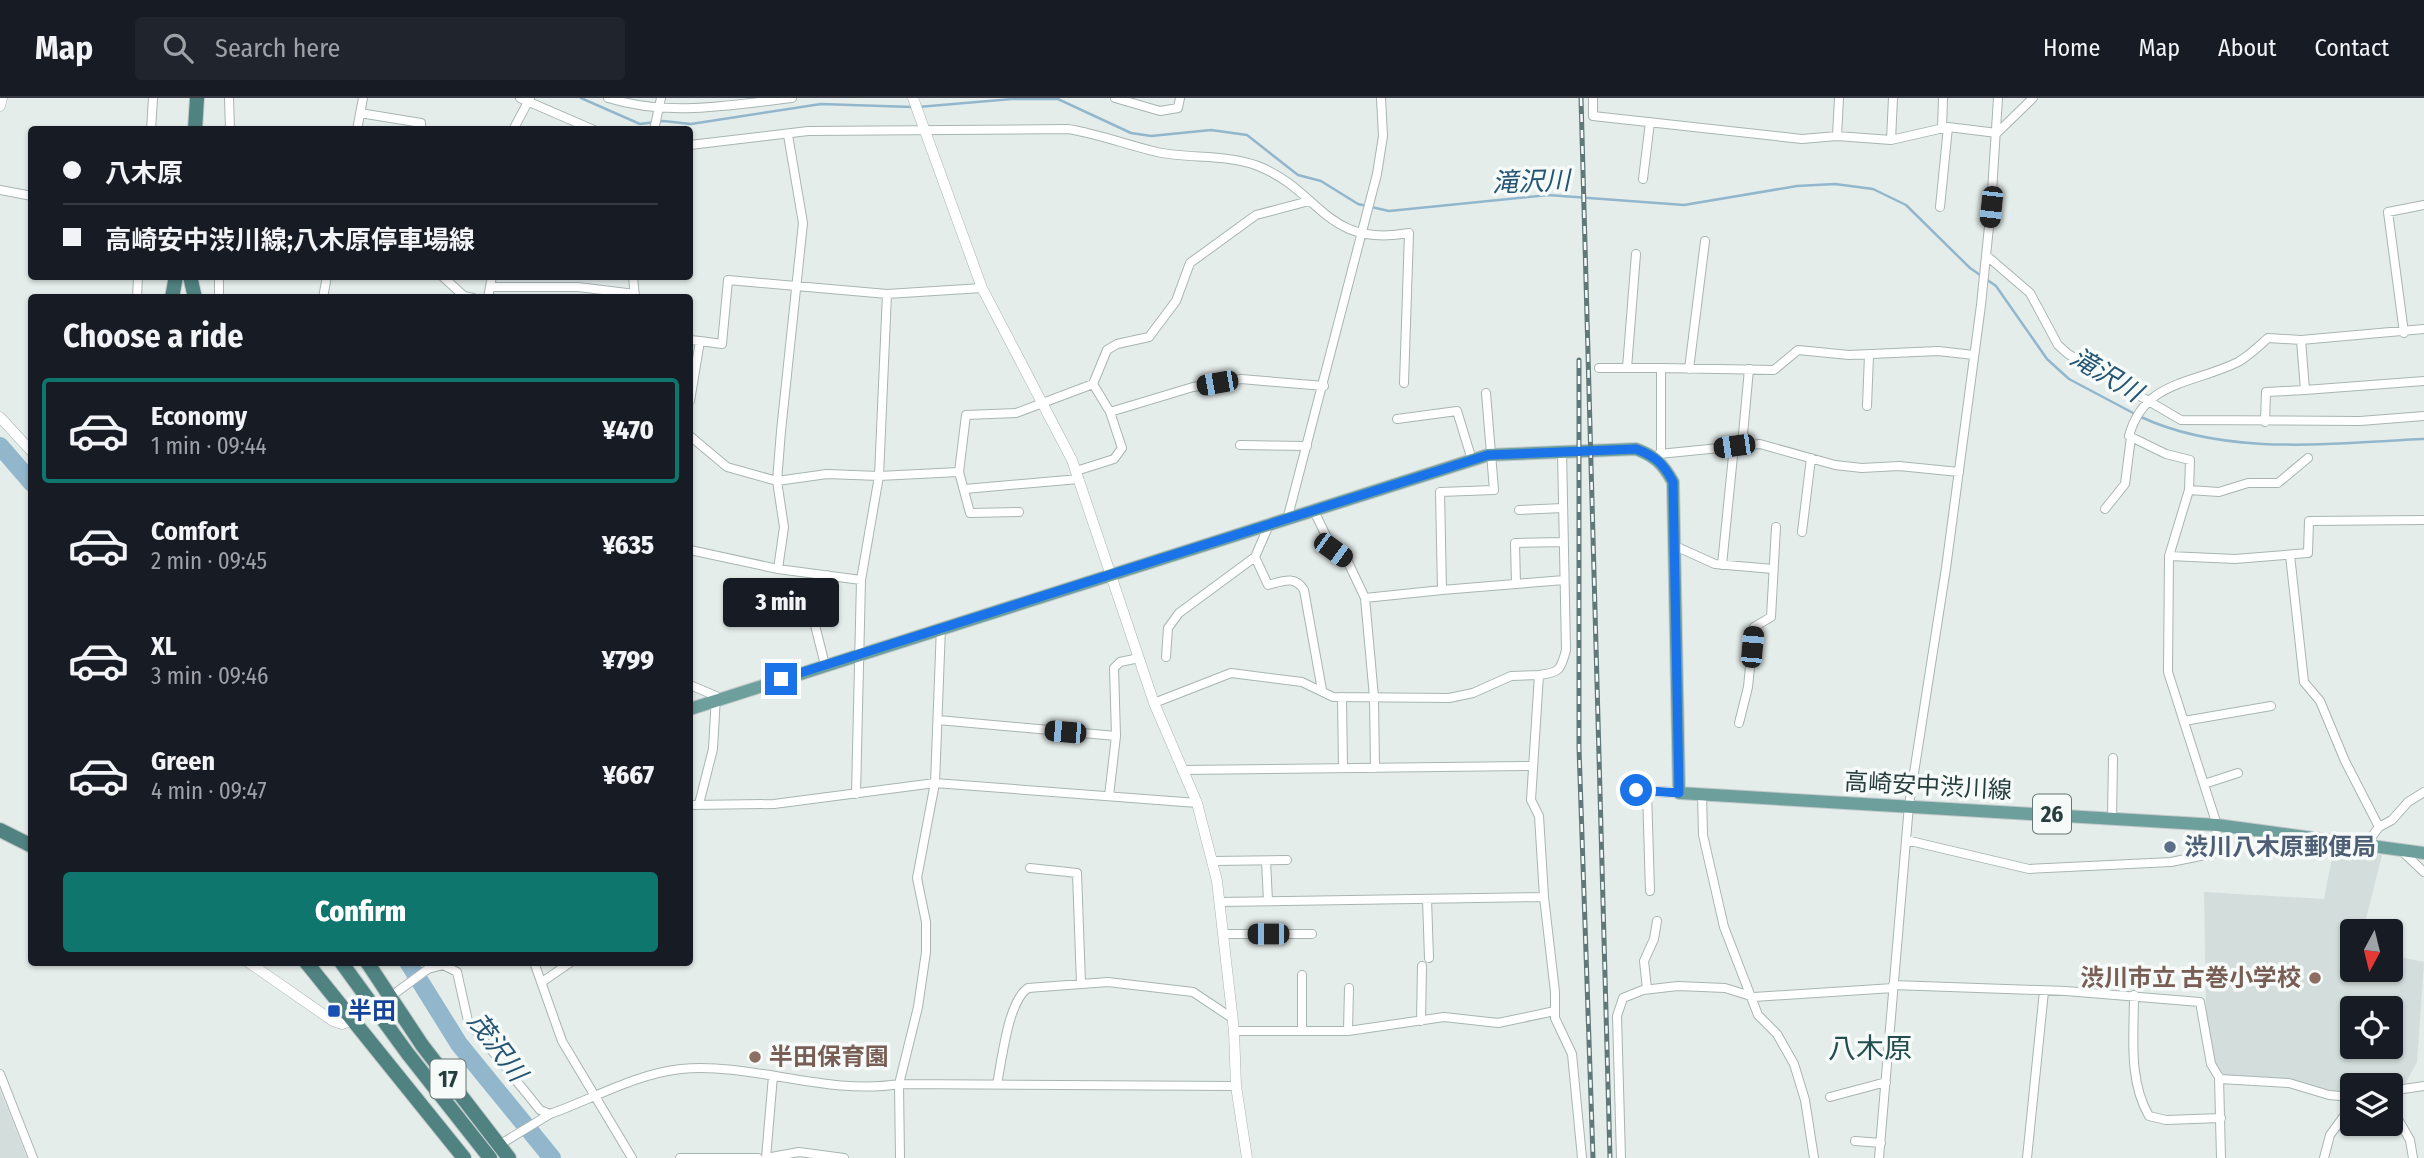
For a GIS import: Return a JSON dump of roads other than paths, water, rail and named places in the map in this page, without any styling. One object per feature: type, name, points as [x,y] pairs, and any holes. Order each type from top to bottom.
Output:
[{"type":"highway","points":[[195,126],[198,98]]},
{"type":"highway","points":[[0,830],[28,844]]},
{"type":"highway","name":"17","points":[[309,966],[464,1158]]},
{"type":"highway","name":"17","points":[[344,966],[490,1158]]},
{"type":"highway","name":"17","points":[[370,966],[422,1045],[509,1158]]},
{"type":"highway","name":"17","points":[[439,1093],[482,1158]]},
{"type":"main road","points":[[693,708],[941,627],[1490,455],[1636,449],[1658,456],[1673,482],[1679,793]]},
{"type":"main road","name":"高崎安中渋川線","points":[[1679,793],[2217,825],[2404,853],[2424,853]]},
{"type":"street","points":[[0,106],[2,98]]},
{"type":"street","points":[[151,126],[153,98]]},
{"type":"street","points":[[229,98],[230,126]]},
{"type":"street","points":[[358,126],[363,98]]},
{"type":"street","points":[[608,98],[659,111],[792,98]]},
{"type":"street","points":[[655,126],[661,98]]},
{"type":"street","points":[[913,98],[922,129],[982,288],[1045,404],[1077,475],[1154,703],[1197,803],[1219,902],[1234,1031],[1236,1086],[1247,1158]]},
{"type":"street","points":[[1115,98],[1168,111],[1178,108],[1180,98]]},
{"type":"street","points":[[1287,520],[1324,386],[1382,151],[1381,98]]},
{"type":"street","points":[[1593,98],[1593,116],[1802,139],[1837,136],[1891,140],[1945,128],[1997,134]]},
{"type":"street","points":[[1837,136],[1839,98]]},
{"type":"street","points":[[1891,140],[1892,98]]},
{"type":"street","points":[[1940,207],[1945,128],[1943,98]]},
{"type":"street","points":[[1879,1158],[1909,806],[1959,472],[1987,256],[1998,98]]},
{"type":"street","points":[[1997,134],[2033,98]]},
{"type":"street","points":[[515,126],[526,100],[585,126]]},
{"type":"street","points":[[360,113],[421,122],[421,126]]},
{"type":"street","points":[[1643,179],[1650,122]]},
{"type":"street","points":[[693,145],[808,131],[1057,128],[1104,135],[1157,152],[1258,166],[1339,225],[1361,235],[1409,233],[1404,383]]},
{"type":"street","points":[[778,569],[785,527],[777,481],[803,223],[788,135]]},
{"type":"street","points":[[0,190],[28,195]]},
{"type":"street","points":[[1018,512],[970,513],[959,472],[966,415],[1016,413],[1093,384],[1107,350],[1117,344],[1149,337],[1176,301],[1191,263],[1255,215],[1309,201]]},
{"type":"street","points":[[2404,332],[2388,212],[2424,205]]},
{"type":"street","points":[[1689,369],[1705,240]]},
{"type":"street","points":[[1628,368],[1636,254]]},
{"type":"street","points":[[1987,256],[2030,293],[2058,345],[2068,354],[2144,404],[2181,420],[2360,421],[2424,416]]},
{"type":"street","points":[[446,280],[462,294]]},
{"type":"street","points":[[489,294],[492,280]]},
{"type":"street","points":[[693,340],[722,344],[728,281],[887,294],[982,288]]},
{"type":"street","points":[[491,287],[578,287],[622,294]]},
{"type":"street","points":[[856,794],[862,653],[861,580],[879,476],[887,294]]},
{"type":"street","points":[[2105,509],[2125,484],[2132,425],[2144,404],[2165,388],[2241,360],[2268,338],[2301,340],[2424,329]]},
{"type":"street","points":[[2301,340],[2305,390]]},
{"type":"street","points":[[693,385],[701,341]]},
{"type":"street","points":[[1599,368],[1779,368],[1798,350],[1869,355],[1938,351],[1974,355]]},
{"type":"street","points":[[1867,406],[1869,355]]},
{"type":"street","points":[[1661,368],[1658,456],[1738,445],[1779,447],[1811,458],[1862,468],[1899,466],[1959,472]]},
{"type":"street","points":[[1722,565],[1749,369]]},
{"type":"street","points":[[1110,412],[1193,387],[1241,379],[1324,386]]},
{"type":"street","points":[[2265,422],[2266,392],[2424,381]]},
{"type":"street","points":[[965,489],[1077,475],[1114,460],[1122,448],[1110,412],[1093,384]]},
{"type":"street","points":[[1443,590],[1440,492],[1494,490],[1486,393]]},
{"type":"street","points":[[1397,419],[1454,409],[1472,460]]},
{"type":"street","points":[[0,417],[28,448]]},
{"type":"street","points":[[1906,841],[2029,869],[2158,863],[2215,853],[2217,825],[2168,672],[2169,556],[2189,491],[2190,460],[2165,454],[2131,437]]},
{"type":"street","points":[[693,439],[727,467],[777,481],[827,474],[879,476],[959,472]]},
{"type":"street","points":[[1240,445],[1307,446]]},
{"type":"street","points":[[1154,703],[1231,673],[1273,676],[1334,696],[1449,698],[1473,693],[1511,676],[1557,673],[1561,669],[1566,650],[1562,450]]},
{"type":"street","points":[[1802,533],[1811,458]]},
{"type":"street","points":[[2189,491],[2219,492],[2248,483],[2278,482],[2308,458]]},
{"type":"street","points":[[1519,510],[1563,508]]},
{"type":"street","points":[[1314,511],[1333,550],[1347,560],[1366,598],[1374,697],[1375,768]]},
{"type":"street","points":[[2169,556],[2235,559],[2308,553],[2309,520],[2424,520]]},
{"type":"street","points":[[1166,657],[1168,628],[1179,613],[1255,557],[1269,525]]},
{"type":"street","points":[[1740,723],[1748,687],[1754,627],[1771,617],[1776,527]]},
{"type":"street","points":[[1516,584],[1515,543],[1563,542]]},
{"type":"street","points":[[1675,546],[1722,565],[1773,569]]},
{"type":"street","points":[[693,551],[778,569],[861,580]]},
{"type":"street","points":[[2290,555],[2304,682],[2320,701],[2345,761],[2379,827]]},
{"type":"street","points":[[1255,557],[1268,585],[1291,579],[1300,583],[1304,590],[1322,690]]},
{"type":"street","points":[[825,665],[814,621],[827,575]]},
{"type":"street","points":[[1366,598],[1564,580]]},
{"type":"street","points":[[900,1158],[898,1084],[918,1007],[926,952],[926,922],[917,878],[935,783],[941,627]]},
{"type":"street","points":[[1109,796],[1116,736],[1114,668],[1120,662],[1139,658]]},
{"type":"street","points":[[1539,675],[1531,800],[1539,816],[1555,1018],[1573,1054],[1575,1112],[1582,1158]]},
{"type":"street","points":[[693,686],[716,696],[713,749],[699,804]]},
{"type":"street","points":[[1342,696],[1343,768]]},
{"type":"street","points":[[2184,721],[2271,706]]},
{"type":"street","points":[[938,720],[1116,736]]},
{"type":"street","points":[[2112,818],[2113,758]]},
{"type":"street","points":[[1182,770],[1533,766]]},
{"type":"street","points":[[2204,784],[2238,773]]},
{"type":"street","points":[[693,805],[774,804],[935,783],[1197,803]]},
{"type":"street","points":[[1650,891],[1641,790],[1679,793]]},
{"type":"street","points":[[2364,847],[2379,827],[2392,820],[2408,802],[2424,792]]},
{"type":"street","points":[[1702,794],[1703,835],[1724,928],[1754,997],[1758,1015],[1777,1034],[1794,1063],[1805,1100],[1814,1158]]},
{"type":"street","points":[[2404,853],[2424,872]]},
{"type":"street","points":[[1266,860],[1268,901]]},
{"type":"street","points":[[1212,861],[1287,860]]},
{"type":"street","points":[[1030,868],[1077,873],[1081,984]]},
{"type":"street","points":[[1219,902],[1544,898]]},
{"type":"street","points":[[1427,899],[1429,958]]},
{"type":"street","points":[[1647,989],[1644,961],[1654,939],[1657,921]]},
{"type":"street","points":[[1223,934],[1312,934]]},
{"type":"street","points":[[1421,1021],[1422,965]]},
{"type":"street","points":[[254,966],[333,1021],[341,1024],[355,1020]]},
{"type":"street","points":[[390,996],[428,969],[439,966]]},
{"type":"street","points":[[445,966],[457,972],[468,1021],[540,1110],[550,1115]]},
{"type":"street","points":[[536,966],[562,1041],[632,1158]]},
{"type":"street","points":[[542,982],[566,966]]},
{"type":"street","points":[[1302,975],[1302,1031]]},
{"type":"street","points":[[997,1083],[1020,993],[1028,988],[1108,982],[1193,992],[1232,1018]]},
{"type":"street","points":[[1621,1158],[1617,1016],[1623,998],[1647,989],[1678,986],[1725,988],[1754,997],[1893,986],[2134,995],[2200,1002],[2211,1064],[2218,1077],[2221,1158]]},
{"type":"street","points":[[1348,1031],[1349,988]]},
{"type":"street","points":[[2027,1158],[2044,991]]},
{"type":"street","points":[[2134,995],[2134,1072],[2142,1104],[2149,1116],[2166,1120],[2221,1118]]},
{"type":"street","points":[[1234,1031],[1348,1031],[1444,1017],[1498,1023],[1555,1011]]},
{"type":"street","points":[[499,1145],[550,1115],[641,1077],[682,1069],[773,1076],[869,1089],[898,1084],[997,1083],[1236,1086]]},
{"type":"street","points":[[0,1074],[33,1158]]},
{"type":"street","points":[[773,1076],[766,1158],[799,1152],[844,1158]]},
{"type":"street","points":[[2218,1077],[2289,1083],[2340,1096]]},
{"type":"street","points":[[1830,1097],[1886,1082]]},
{"type":"street","points":[[2403,1089],[2424,1086]]},
{"type":"street","points":[[2324,1158],[2330,1135],[2340,1121]]},
{"type":"street","points":[[2403,1128],[2410,1140],[2413,1158]]},
{"type":"street","points":[[1855,1141],[1881,1143]]},
{"type":"street","points":[[680,1158],[758,1158]]},
{"type":"waterway","name":"滝沢川","points":[[581,98],[640,124],[663,121],[691,124],[821,104],[912,107]]},
{"type":"waterway","name":"滝沢川","points":[[918,107],[1012,99],[1058,99],[1131,133],[1151,136],[1211,130],[1247,135],[1298,175],[1321,181],[1358,204],[1389,211],[1548,195],[1684,205],[1797,186],[1835,184],[1873,189],[1906,205],[1970,268],[1996,286],[2047,359],[2069,379],[2135,414]]},
{"type":"waterway","name":"滝沢川","points":[[2141,417],[2174,430],[2244,443],[2280,445],[2424,439]]},
{"type":"waterway","name":"茂沢川","points":[[0,446],[28,478]]},
{"type":"waterway","name":"茂沢川","points":[[410,966],[459,1044],[552,1158]]},
{"type":"tunnel","points":[[356,1019],[381,1003]]},
{"type":"railway","points":[[1581,98],[1610,1158]]},
{"type":"railway","points":[[1579,360],[1579,748],[1593,1158]]},
{"type":"place","name":"渋川八木原郵便局","points":[[2170,847]]},
{"type":"place","name":"渋川市立 古巻小学校","points":[[2315,978]]},
{"type":"place","name":"半田","points":[[334,1011]]},
{"type":"place","name":"半田保育園","points":[[755,1057]]},
{"type":"district","name":"八木原","points":[[1870,1048]]}]
